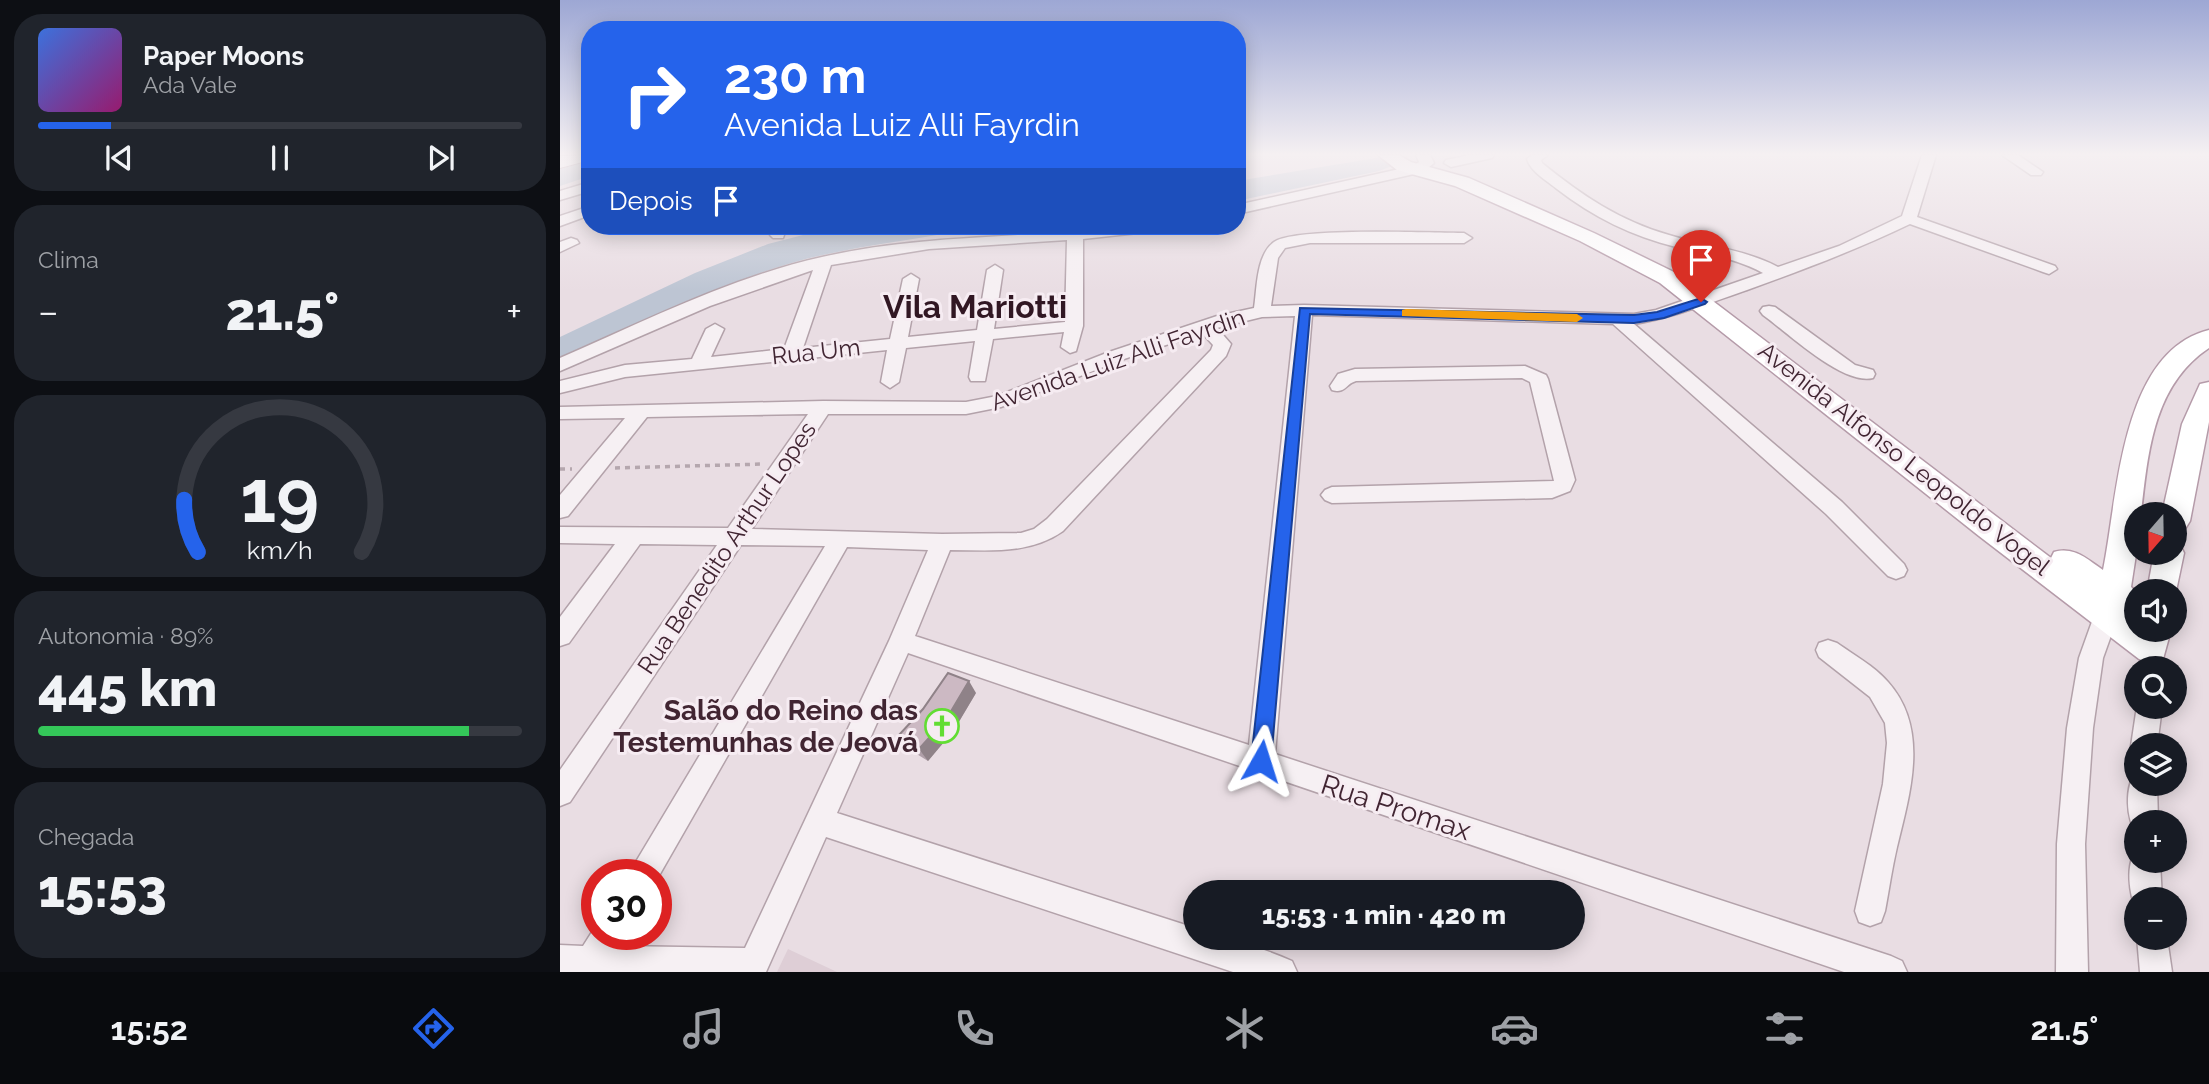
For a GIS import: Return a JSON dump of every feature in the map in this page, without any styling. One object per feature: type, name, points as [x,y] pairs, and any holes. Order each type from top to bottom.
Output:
[{"type":"main road","name":"Avenida Alfonso Leopoldo Vogel","points":[[1504,200],[1648,266],[1708,299]]},
{"type":"main road","name":"Avenida Alfonso Leopoldo Vogel","points":[[1526,200],[1635,247],[1679,272],[1708,299],[1989,528],[2119,605],[2152,649]]},
{"type":"main road","points":[[2119,605],[2132,458],[2157,391],[2180,356],[2209,337]]},
{"type":"main road","points":[[2179,502],[2195,424],[2209,390]]},
{"type":"street","points":[[1246,207],[1271,200]]},
{"type":"street","points":[[1578,200],[1622,224],[1666,239],[1760,263],[1778,274]]},
{"type":"street","points":[[1915,200],[1909,219],[2049,269]]},
{"type":"street","points":[[560,221],[581,213]]},
{"type":"street","name":"Avenida Luiz Alli Fayrdin","points":[[560,401],[568,413],[823,407],[949,409],[984,405],[1205,326],[1262,312],[1304,310],[1618,319],[1659,316],[1845,249],[1909,219]]},
{"type":"street","points":[[562,363],[734,292],[824,261],[916,247],[1083,235]]},
{"type":"street","points":[[1070,347],[1074,326],[1075,236]]},
{"type":"street","points":[[1262,312],[1270,257],[1280,245],[1310,238],[1464,238]]},
{"type":"street","points":[[791,355],[824,261]]},
{"type":"street","points":[[978,377],[995,270]]},
{"type":"street","points":[[890,382],[911,279]]},
{"type":"street","points":[[1261,761],[1304,310]]},
{"type":"street","points":[[1769,311],[1848,369],[1866,374]]},
{"type":"street","points":[[1618,319],[1834,508],[1896,570]]},
{"type":"street","name":"Rua Um","points":[[560,387],[609,374],[898,342],[1074,326]]},
{"type":"street","points":[[560,536],[1021,541],[1049,530],[1220,352],[1222,344],[1205,326]]},
{"type":"street","points":[[698,364],[715,329]]},
{"type":"street","points":[[1332,495],[1552,490],[1563,486],[1565,480],[1539,379],[1534,374],[1355,374],[1345,378],[1339,386]]},
{"type":"street","name":"Rua Benedito Arthur Lopes","points":[[560,793],[823,407]]},
{"type":"street","points":[[560,510],[640,413]]},
{"type":"street","points":[[560,636],[633,537]]},
{"type":"street","points":[[652,859],[841,538]]},
{"type":"street","points":[[560,961],[752,968],[901,641],[942,542]]},
{"type":"street","points":[[2072,972],[2071,844],[2080,728],[2091,658],[2119,605]]},
{"type":"street","name":"Rua Promax","points":[[901,641],[1891,972]]},
{"type":"street","points":[[1828,650],[1880,689],[1892,706],[1899,723],[1896,795],[1870,911]]},
{"type":"street","points":[[820,821],[1281,972]]},
{"type":"street","points":[[592,962],[599,950]]},
{"type":"street","points":[[2153,950],[2156,972]]},
{"type":"path","points":[[560,469],[784,464]]},
{"type":"shaded area","points":[[803,235],[939,235],[836,252],[788,264],[701,296],[560,357],[560,337],[695,273],[768,244]]},
{"type":"shaded area","points":[[788,949],[837,972],[777,972]]},
{"type":"building","points":[[948,673],[969,681],[947,718],[919,749],[898,736],[923,709]]},
{"type":"slow traffic","points":[[1406,313],[1577,318]]},
{"type":"place","name":"Salão do Reino das Testemunhas de Jeová","points":[[942,726]]},
{"type":"district","name":"Vila Mariotti","points":[[975,307]]},
{"type":"route","points":[[1261,761],[1304,310],[1634,319],[1659,316],[1701,302]]}]
